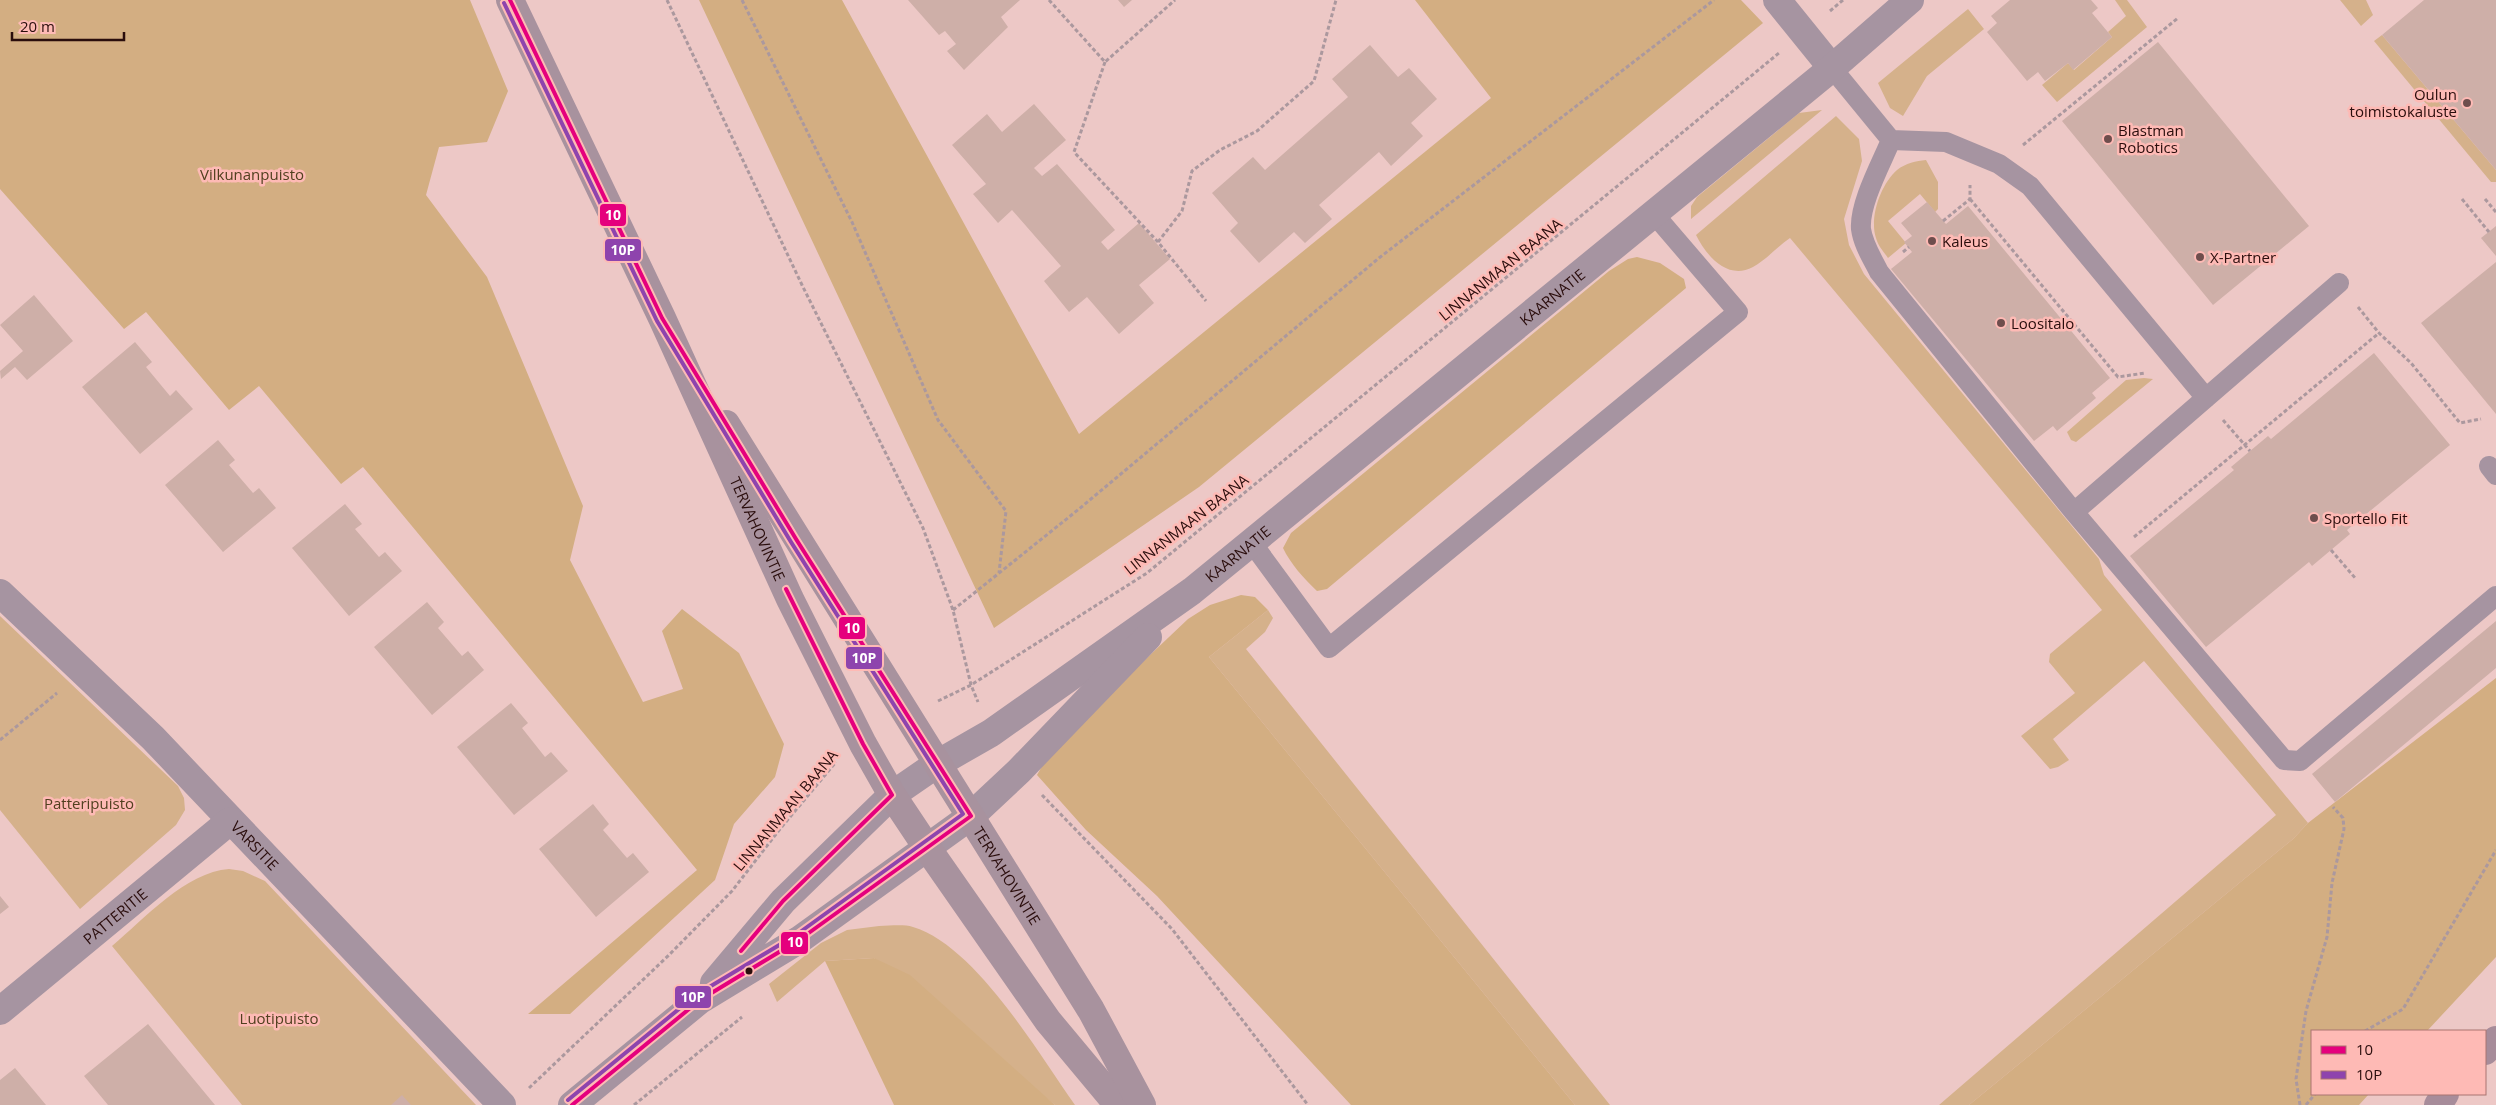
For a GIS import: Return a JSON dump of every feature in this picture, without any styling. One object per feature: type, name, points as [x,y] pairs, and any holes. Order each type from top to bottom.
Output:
[{"type":"highway","points":[[2486,1050],[2496,1040]]},
{"type":"main road","name":"TERVAHOVINTIE","points":[[510,0],[662,318],[790,599],[863,744],[892,795],[928,849],[1048,1021],[1118,1105]]},
{"type":"main road","name":"TERVAHOVINTIE","points":[[662,318],[1091,1010],[1142,1105]]},
{"type":"street","points":[[1777,0],[1832,68]]},
{"type":"street","name":"KAARNATIE","points":[[700,1000],[783,901],[892,795],[937,764],[991,733],[1192,591],[1832,68],[1910,0]]},
{"type":"street","name":"KAARNATIE","points":[[572,1105],[700,1000],[799,940],[928,849],[971,816],[1019,771],[1192,591]]},
{"type":"street","name":"VARSITIE","points":[[0,594],[153,738],[230,821],[513,1099]]},
{"type":"street","name":"PATTERITIE","points":[[0,1011],[230,821]]},
{"type":"lane","points":[[1832,68],[1891,140],[1946,142],[1999,164],[2030,186],[2180,370],[2206,398]]},
{"type":"lane","points":[[1891,140],[1862,212],[1861,229],[1867,250],[1879,272],[2074,512],[2284,760],[2300,761],[2496,596]]},
{"type":"lane","points":[[1252,543],[1329,648],[1738,312],[1654,214]]},
{"type":"lane","points":[[2074,512],[2339,283]]},
{"type":"path","points":[[667,0],[802,285],[923,528],[953,610],[971,685],[991,733]]},
{"type":"path","points":[[742,0],[852,222],[938,420],[1006,511],[999,573]]},
{"type":"path","points":[[1049,0],[1105,62]]},
{"type":"path","points":[[1175,0],[1105,62],[1074,152],[1158,242],[1206,301]]},
{"type":"path","points":[[1158,242],[1182,211],[1192,171],[1220,150],[1257,131],[1314,81],[1336,0]]},
{"type":"path","points":[[953,610],[1079,508],[1379,258],[1714,0]]},
{"type":"path","name":"LINNANMAAN BAANA","points":[[909,717],[942,698],[971,685],[1147,573],[1843,0]]},
{"type":"path","points":[[1999,164],[2178,18]]},
{"type":"path","points":[[1972,152],[1970,198],[2118,377],[2180,370]]},
{"type":"path","points":[[1943,221],[1970,198]]},
{"type":"path","points":[[2485,199],[2496,212]]},
{"type":"path","points":[[2462,200],[2489,232]]},
{"type":"path","points":[[2339,283],[2379,333],[2411,363],[2460,423],[2480,419]]},
{"type":"path","points":[[2112,556],[2379,333]]},
{"type":"path","points":[[2206,398],[2250,451]]},
{"type":"path","points":[[2331,550],[2356,579]]},
{"type":"path","points":[[0,740],[83,672]]},
{"type":"path","name":"LINNANMAAN BAANA","points":[[513,1099],[669,955],[732,891],[780,828],[840,758],[863,744]]},
{"type":"path","points":[[1019,771],[1172,929],[1308,1105]]},
{"type":"path","points":[[2300,1105],[2296,1079],[2306,1011],[2326,938],[2332,883],[2344,829],[2343,818],[2334,806]]},
{"type":"path","points":[[2367,1030],[2403,1009],[2496,850]]},
{"type":"path","points":[[634,1105],[750,1010]]},
{"type":"path","points":[[2306,1105],[2314,1095]]},
{"type":"green space","name":"Vilkunanpuisto","points":[[0,0],[470,0],[508,91],[487,142],[439,147],[426,195],[487,277],[583,506],[570,560],[643,702],[683,689],[662,631],[682,609],[739,653],[784,744],[775,777],[734,824],[715,880],[570,1014],[528,1014],[697,870],[363,467],[341,484],[259,386],[229,410],[146,312],[124,329],[0,189]]},
{"type":"green space","points":[[699,0],[842,0],[1079,434],[1491,98],[1415,0],[1741,0],[1763,23],[1199,487],[994,628]]},
{"type":"green space","points":[[2115,0],[2127,0],[2147,27],[2057,102],[2042,85],[2068,63],[2074,70],[2112,37],[2108,32],[2126,16]]},
{"type":"green space","points":[[2340,0],[2366,0],[2373,15],[2361,26]]},
{"type":"green space","points":[[1968,9],[1984,29],[1927,76],[1903,116],[1890,108],[1878,83]]},
{"type":"green space","points":[[2382,35],[2496,170],[2496,182],[2491,182],[2374,41]]},
{"type":"green space","points":[[1822,110],[1691,219],[1691,206],[1697,197],[1799,113]]},
{"type":"green space","points":[[1836,116],[1859,139],[1862,161],[1844,219],[1849,245],[1864,274],[2099,559],[2104,575],[2308,823],[2293,839],[1969,1105],[1939,1105],[2276,815],[2144,661],[2053,739],[2069,760],[2058,767],[2050,769],[2021,736],[2075,693],[2049,662],[2050,654],[2102,610],[1790,238],[1753,267],[1735,271],[1718,264],[1700,243],[1696,235]]},
{"type":"green space","points":[[1926,160],[1938,182],[1938,209],[1935,212],[1920,194],[1888,221],[1906,243],[1888,258],[1878,244],[1874,230],[1875,211],[1881,192],[1897,170],[1911,163]]},
{"type":"green space","points":[[1637,257],[1660,263],[1684,279],[1686,288],[1327,589],[1317,591],[1302,576],[1283,548],[1291,533],[1609,271],[1628,259]]},
{"type":"green space","points":[[2153,379],[2076,442],[2071,440],[2067,432],[2126,380]]},
{"type":"green space","points":[[1241,595],[1255,597],[1268,610],[1209,657],[1575,1105],[1351,1105],[1157,896],[1086,830],[1037,775],[1053,747],[1188,619],[1210,605]]},
{"type":"green space","points":[[1268,610],[1273,618],[1265,632],[1246,649],[1610,1105],[1575,1105],[1209,657]]},
{"type":"green space","name":"Patteripuisto","points":[[0,616],[178,786],[184,798],[185,810],[176,825],[80,909],[0,810]]},
{"type":"green space","points":[[2496,678],[2496,957],[2428,1030],[2311,1030],[2311,1095],[2368,1095],[2359,1105],[1969,1105],[2293,839],[2308,823]]},
{"type":"green space","name":"Luotipuisto","points":[[229,869],[243,871],[265,881],[476,1105],[242,1105],[112,946],[166,899],[182,888],[213,872]]},
{"type":"green space","points":[[901,925],[913,927],[937,938],[960,956],[1004,1004],[1075,1105],[1055,1105],[874,958],[825,961],[777,1002],[769,984],[821,943],[847,930]]},
{"type":"green space","points":[[874,958],[910,975],[1055,1105],[894,1105],[825,961]]},
{"type":"building","points":[[908,0],[1020,0],[1001,17],[1008,27],[964,70],[947,51],[956,44],[945,31],[939,35]]},
{"type":"building","points":[[1118,0],[1132,0],[1124,7]]},
{"type":"building","points":[[2010,0],[2091,0],[2098,8],[2092,13],[2112,37],[2073,70],[2068,63],[2045,81],[2038,72],[2027,81],[1987,32],[1997,23],[1991,16]]},
{"type":"building","name":"Oulun toimistokaluste","points":[[2424,0],[2496,0],[2496,170],[2382,35]]},
{"type":"building","points":[[2158,42],[2309,226],[2213,305],[2062,121]]},
{"type":"building","points":[[1370,45],[1398,77],[1409,68],[1437,99],[1411,123],[1423,136],[1391,166],[1379,152],[1319,205],[1332,219],[1305,243],[1294,232],[1259,263],[1230,231],[1238,223],[1212,193],[1253,157],[1265,170],[1348,97],[1332,79]]},
{"type":"building","points":[[1034,104],[1066,140],[1034,168],[1042,176],[1057,164],[1115,230],[1101,242],[1108,250],[1139,223],[1170,259],[1139,285],[1154,303],[1119,334],[1087,297],[1069,312],[1044,281],[1061,266],[1012,210],[998,223],[973,194],[986,184],[952,145],[987,114],[1002,132]]},
{"type":"building","name":"Loositalo","points":[[1927,202],[1946,224],[1968,206],[2110,378],[2092,393],[2096,398],[2057,431],[2053,426],[2034,441],[1891,269],[1912,252],[1904,242],[1912,236],[1901,223]]},
{"type":"building","points":[[2496,226],[2496,256],[2481,238]]},
{"type":"building","points":[[2496,262],[2496,414],[2421,323]]},
{"type":"building","points":[[34,295],[73,341],[27,380],[15,367],[1,379],[0,371],[23,351],[0,325]]},
{"type":"building","points":[[135,342],[152,362],[146,367],[170,396],[176,390],[193,409],[140,454],[82,387]]},
{"type":"building","points":[[2374,353],[2450,445],[2347,530],[2350,534],[2312,566],[2309,562],[2206,647],[2130,556],[2234,470],[2231,467],[2268,436],[2271,439]]},
{"type":"building","points":[[218,440],[235,460],[229,465],[253,493],[259,488],[276,508],[223,552],[165,485]]},
{"type":"building","points":[[345,504],[362,524],[355,529],[379,557],[385,552],[402,571],[349,616],[292,548]]},
{"type":"building","points":[[427,602],[444,622],[438,628],[462,656],[468,651],[484,670],[432,715],[374,647]]},
{"type":"building","points":[[2496,621],[2496,668],[2335,802],[2312,774]]},
{"type":"building","points":[[511,703],[528,723],[522,728],[545,757],[551,752],[568,771],[514,815],[457,747]]},
{"type":"building","points":[[593,804],[609,824],[603,830],[627,858],[633,853],[649,872],[596,917],[539,849]]},
{"type":"building","points":[[0,896],[9,907],[0,914]]},
{"type":"building","points":[[148,1024],[215,1105],[108,1105],[84,1076]]},
{"type":"building","points":[[15,1068],[46,1105],[0,1105],[0,1080]]},
{"type":"building","points":[[402,1095],[411,1105],[391,1105]]},
{"type":"transit line","name":"10","points":[[510,0],[662,318],[796,539],[971,816],[799,940],[700,1000],[572,1105]]},
{"type":"transit line","name":"10P","points":[[504,3],[657,321],[791,542],[963,814],[796,935],[696,995],[568,1100]]},
{"type":"transit line","name":"10","points":[[786,589],[863,744],[892,795]]},
{"type":"transit line","name":"10","points":[[741,951],[783,901],[892,795]]},
{"type":"place","name":"Oulun toimistokaluste","points":[[2467,103]]},
{"type":"place","name":"Blastman Robotics","points":[[2108,139]]},
{"type":"place","name":"Kaleus","points":[[1932,241]]},
{"type":"place","name":"X-Partner","points":[[2200,257]]},
{"type":"place","name":"Loositalo","points":[[2001,323]]},
{"type":"place","name":"Sportello Fit","points":[[2314,518]]}]
